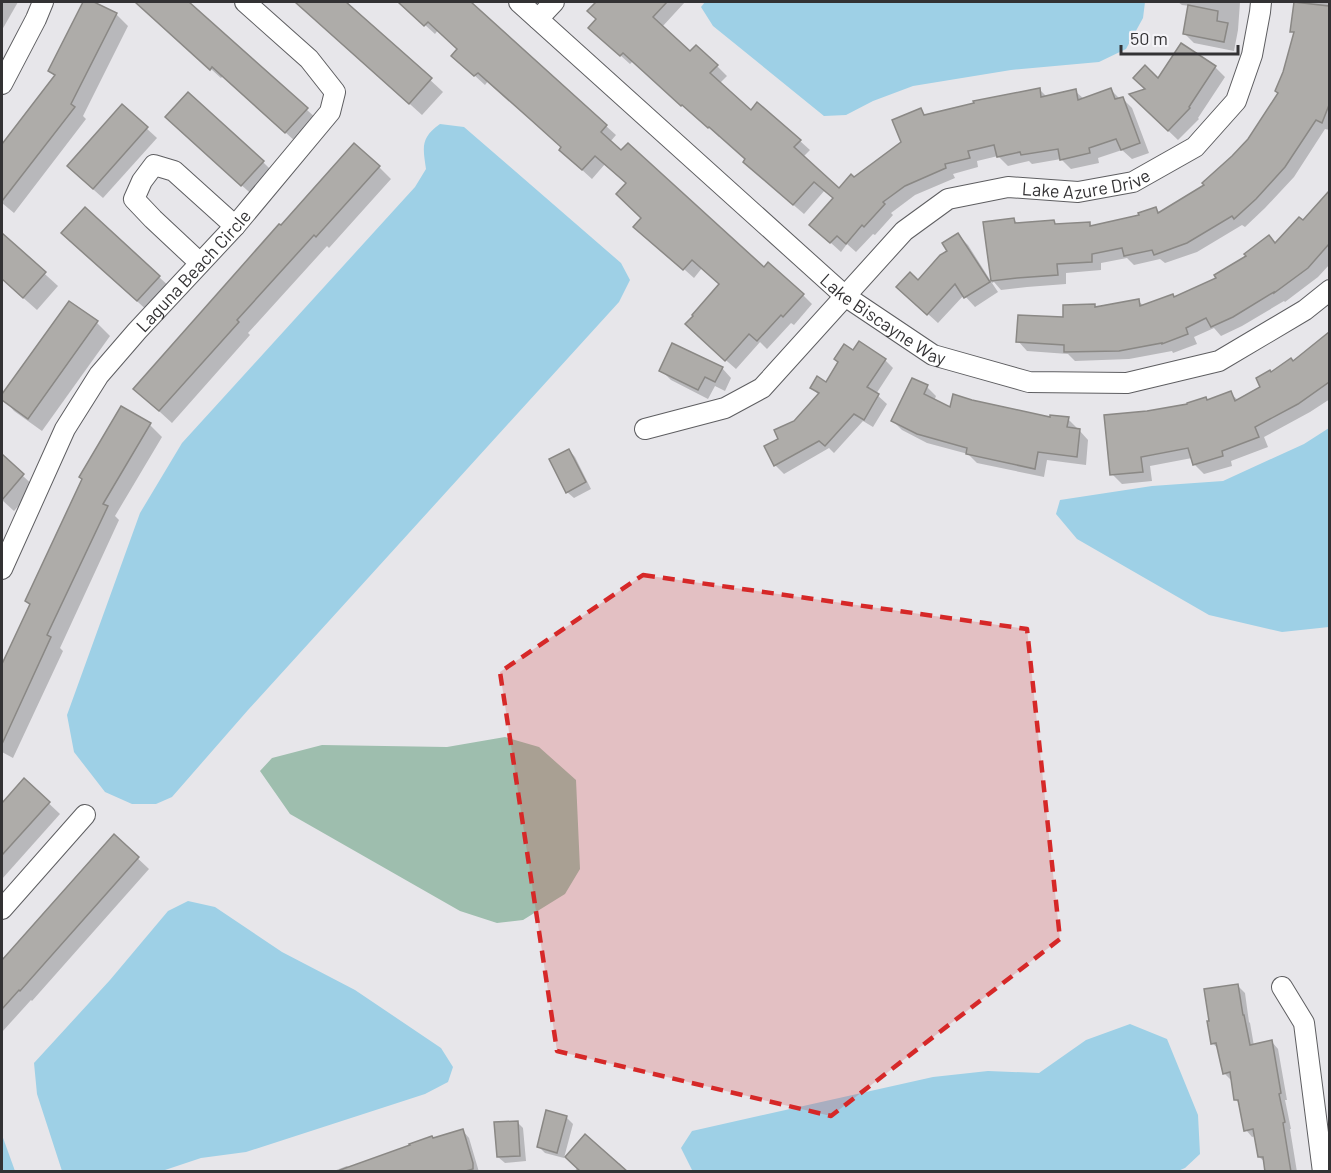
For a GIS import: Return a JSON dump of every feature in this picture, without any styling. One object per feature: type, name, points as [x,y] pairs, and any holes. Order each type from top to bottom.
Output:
[{"type":"street","points":[[2,84],[43,2]]},
{"type":"street","name":"Laguna Beach Circle","points":[[2,569],[5,545],[65,429],[99,375],[235,226],[330,112],[335,92],[309,59],[245,2]]},
{"type":"street","name":"Lake Biscayne Way","points":[[519,2],[845,296],[933,355],[1029,382],[1127,383],[1219,361],[1305,310],[1329,290]]},
{"type":"street","points":[[538,19],[554,2]]},
{"type":"street","name":"Lake Azure Drive","points":[[645,429],[725,408],[762,388],[904,231],[948,199],[1008,187],[1078,192],[1133,182],[1195,147],[1236,101],[1252,55],[1261,2]]},
{"type":"street","points":[[200,263],[134,199],[142,181],[154,165],[174,171],[235,226]]},
{"type":"street","points":[[2,909],[85,815]]},
{"type":"street","points":[[1282,987],[1304,1023],[1323,1172]]},
{"type":"highlighted area","points":[[643,575],[1027,629],[1060,939],[831,1116],[557,1051],[500,672]]},
{"type":"green space","points":[[505,737],[539,747],[576,780],[580,869],[565,894],[523,920],[497,923],[460,911],[290,814],[260,771],[272,758],[322,745],[447,747]]},
{"type":"water","points":[[705,2],[1145,2],[1143,18],[1126,49],[1099,62],[1011,70],[913,86],[873,101],[846,115],[824,116],[713,26],[701,7]]},
{"type":"water","points":[[440,124],[464,127],[621,263],[630,280],[619,302],[248,710],[172,797],[156,804],[132,804],[105,792],[74,752],[67,715],[140,513],[182,443],[415,187],[426,169],[424,144],[429,134]]},
{"type":"water","points":[[1329,428],[1329,627],[1282,632],[1209,615],[1077,539],[1056,514],[1060,500],[1152,486],[1223,481],[1304,444]]},
{"type":"water","points":[[188,901],[215,907],[282,952],[355,990],[441,1048],[453,1067],[448,1082],[425,1094],[246,1152],[201,1158],[162,1171],[62,1171],[37,1094],[34,1063],[110,980],[168,911]]},
{"type":"water","points":[[1130,1024],[1167,1039],[1198,1115],[1200,1154],[1185,1168],[1178,1171],[693,1172],[681,1148],[692,1131],[933,1077],[988,1071],[1039,1073],[1086,1040]]},
{"type":"water","points":[[2,1135],[15,1171],[2,1171]]},
{"type":"building","points":[[83,2],[94,2],[117,13],[71,104],[75,107],[2,201],[2,144],[55,75],[48,71]]},
{"type":"building","points":[[135,2],[189,2],[308,108],[285,133],[212,67],[210,70]]},
{"type":"building","points":[[295,2],[346,2],[432,78],[409,104]]},
{"type":"building","points":[[398,2],[471,2],[607,125],[601,132],[621,150],[628,143],[764,267],[768,262],[804,294],[757,341],[749,334],[725,361],[685,324],[719,284],[692,260],[683,270],[633,227],[641,218],[616,194],[626,183],[595,156],[582,170],[559,150],[561,147],[478,73],[474,76],[451,56],[457,49],[428,22],[424,26]]},
{"type":"building","points":[[596,2],[667,2],[653,17],[690,51],[696,45],[718,65],[710,73],[751,110],[757,102],[801,140],[794,147],[839,188],[851,174],[854,177],[901,142],[892,120],[921,108],[924,115],[974,103],[973,101],[1040,88],[1041,97],[1076,89],[1078,100],[1111,88],[1115,99],[1123,97],[1140,143],[1121,150],[1116,139],[1089,148],[1090,153],[1060,160],[1058,149],[1021,155],[1020,152],[997,157],[994,145],[968,151],[970,158],[945,164],[946,168],[905,186],[883,202],[885,204],[864,227],[862,225],[846,244],[837,236],[830,243],[809,225],[833,198],[814,182],[793,205],[743,162],[745,159],[709,127],[681,106],[623,53],[620,56],[588,28],[596,19],[587,11]]},
{"type":"building","points":[[1294,2],[1329,6],[1329,105],[1322,123],[1316,120],[1285,167],[1256,199],[1234,219],[1232,216],[1187,243],[1154,255],[1152,250],[1124,256],[1122,248],[1092,254],[1092,262],[1057,264],[1058,275],[991,281],[983,222],[1014,218],[1015,223],[1054,220],[1055,224],[1090,222],[1090,226],[1139,215],[1138,213],[1156,207],[1158,213],[1204,185],[1202,183],[1248,139],[1278,93],[1275,91],[1294,32],[1290,32]]},
{"type":"building","points":[[1188,5],[1218,11],[1217,21],[1228,23],[1224,42],[1183,34]]},
{"type":"building","points":[[1181,43],[1216,66],[1190,108],[1168,131],[1129,94],[1145,89],[1133,78],[1145,65],[1158,78]]},
{"type":"building","points":[[188,92],[264,161],[241,186],[165,117]]},
{"type":"building","points":[[122,104],[148,127],[93,189],[67,166]]},
{"type":"building","points":[[354,143],[380,166],[237,320],[239,322],[159,411],[133,389]]},
{"type":"building","points":[[1329,191],[1329,244],[1308,268],[1274,293],[1233,317],[1211,327],[1206,318],[1186,328],[1188,334],[1162,344],[1119,351],[1064,352],[1064,345],[1016,342],[1018,315],[1063,317],[1063,305],[1095,304],[1095,307],[1139,299],[1140,306],[1173,294],[1174,297],[1216,278],[1214,275],[1246,256],[1244,254],[1269,235],[1275,243],[1299,217],[1303,220]]},
{"type":"building","points":[[85,207],[160,276],[137,301],[61,233]]},
{"type":"building","points":[[2,233],[46,272],[23,298],[2,279]]},
{"type":"building","points":[[958,233],[990,282],[964,298],[955,284],[927,315],[896,287],[910,272],[918,280],[940,255],[947,251],[942,243]]},
{"type":"building","points":[[69,301],[98,321],[28,419],[2,400],[2,394]]},
{"type":"building","points":[[1329,332],[1329,382],[1298,404],[1255,427],[1259,437],[1222,451],[1223,456],[1193,465],[1188,448],[1141,457],[1143,472],[1110,475],[1104,415],[1187,404],[1206,397],[1207,400],[1231,391],[1235,401],[1260,387],[1256,378],[1270,370],[1271,372],[1291,358],[1293,361]]},
{"type":"building","points":[[859,341],[886,359],[867,387],[879,394],[864,420],[854,414],[825,446],[819,441],[774,466],[764,446],[778,439],[774,430],[794,421],[819,393],[810,388],[817,376],[826,382],[838,362],[834,359],[844,344],[853,350]]},
{"type":"building","points":[[672,343],[723,367],[715,382],[705,377],[698,390],[659,371]]},
{"type":"building","points":[[912,378],[928,385],[924,394],[950,407],[953,394],[1050,417],[1050,415],[1069,417],[1067,427],[1080,429],[1077,457],[1038,452],[1035,469],[966,454],[967,448],[917,434],[891,421]]},
{"type":"building","points":[[121,406],[151,423],[103,504],[108,506],[47,635],[51,637],[2,744],[2,664],[30,604],[25,601],[82,479],[79,477]]},
{"type":"building","points":[[569,449],[586,482],[566,493],[549,459]]},
{"type":"building","points":[[2,454],[24,474],[2,500]]},
{"type":"building","points":[[24,778],[50,802],[2,855],[2,803]]},
{"type":"building","points":[[114,834],[139,857],[2,1009],[2,960]]},
{"type":"building","points":[[1238,984],[1250,1045],[1272,1040],[1291,1172],[1265,1172],[1263,1157],[1258,1157],[1253,1129],[1244,1131],[1238,1100],[1234,1100],[1230,1072],[1223,1074],[1216,1043],[1211,1044],[1204,989]]},
{"type":"building","points":[[546,1110],[567,1116],[557,1153],[537,1147]]},
{"type":"building","points":[[518,1121],[520,1156],[497,1157],[494,1122]]},
{"type":"building","points":[[463,1129],[473,1169],[462,1172],[340,1172],[340,1170],[409,1144]]},
{"type":"building","points":[[585,1134],[628,1172],[581,1172],[565,1157]]}]
